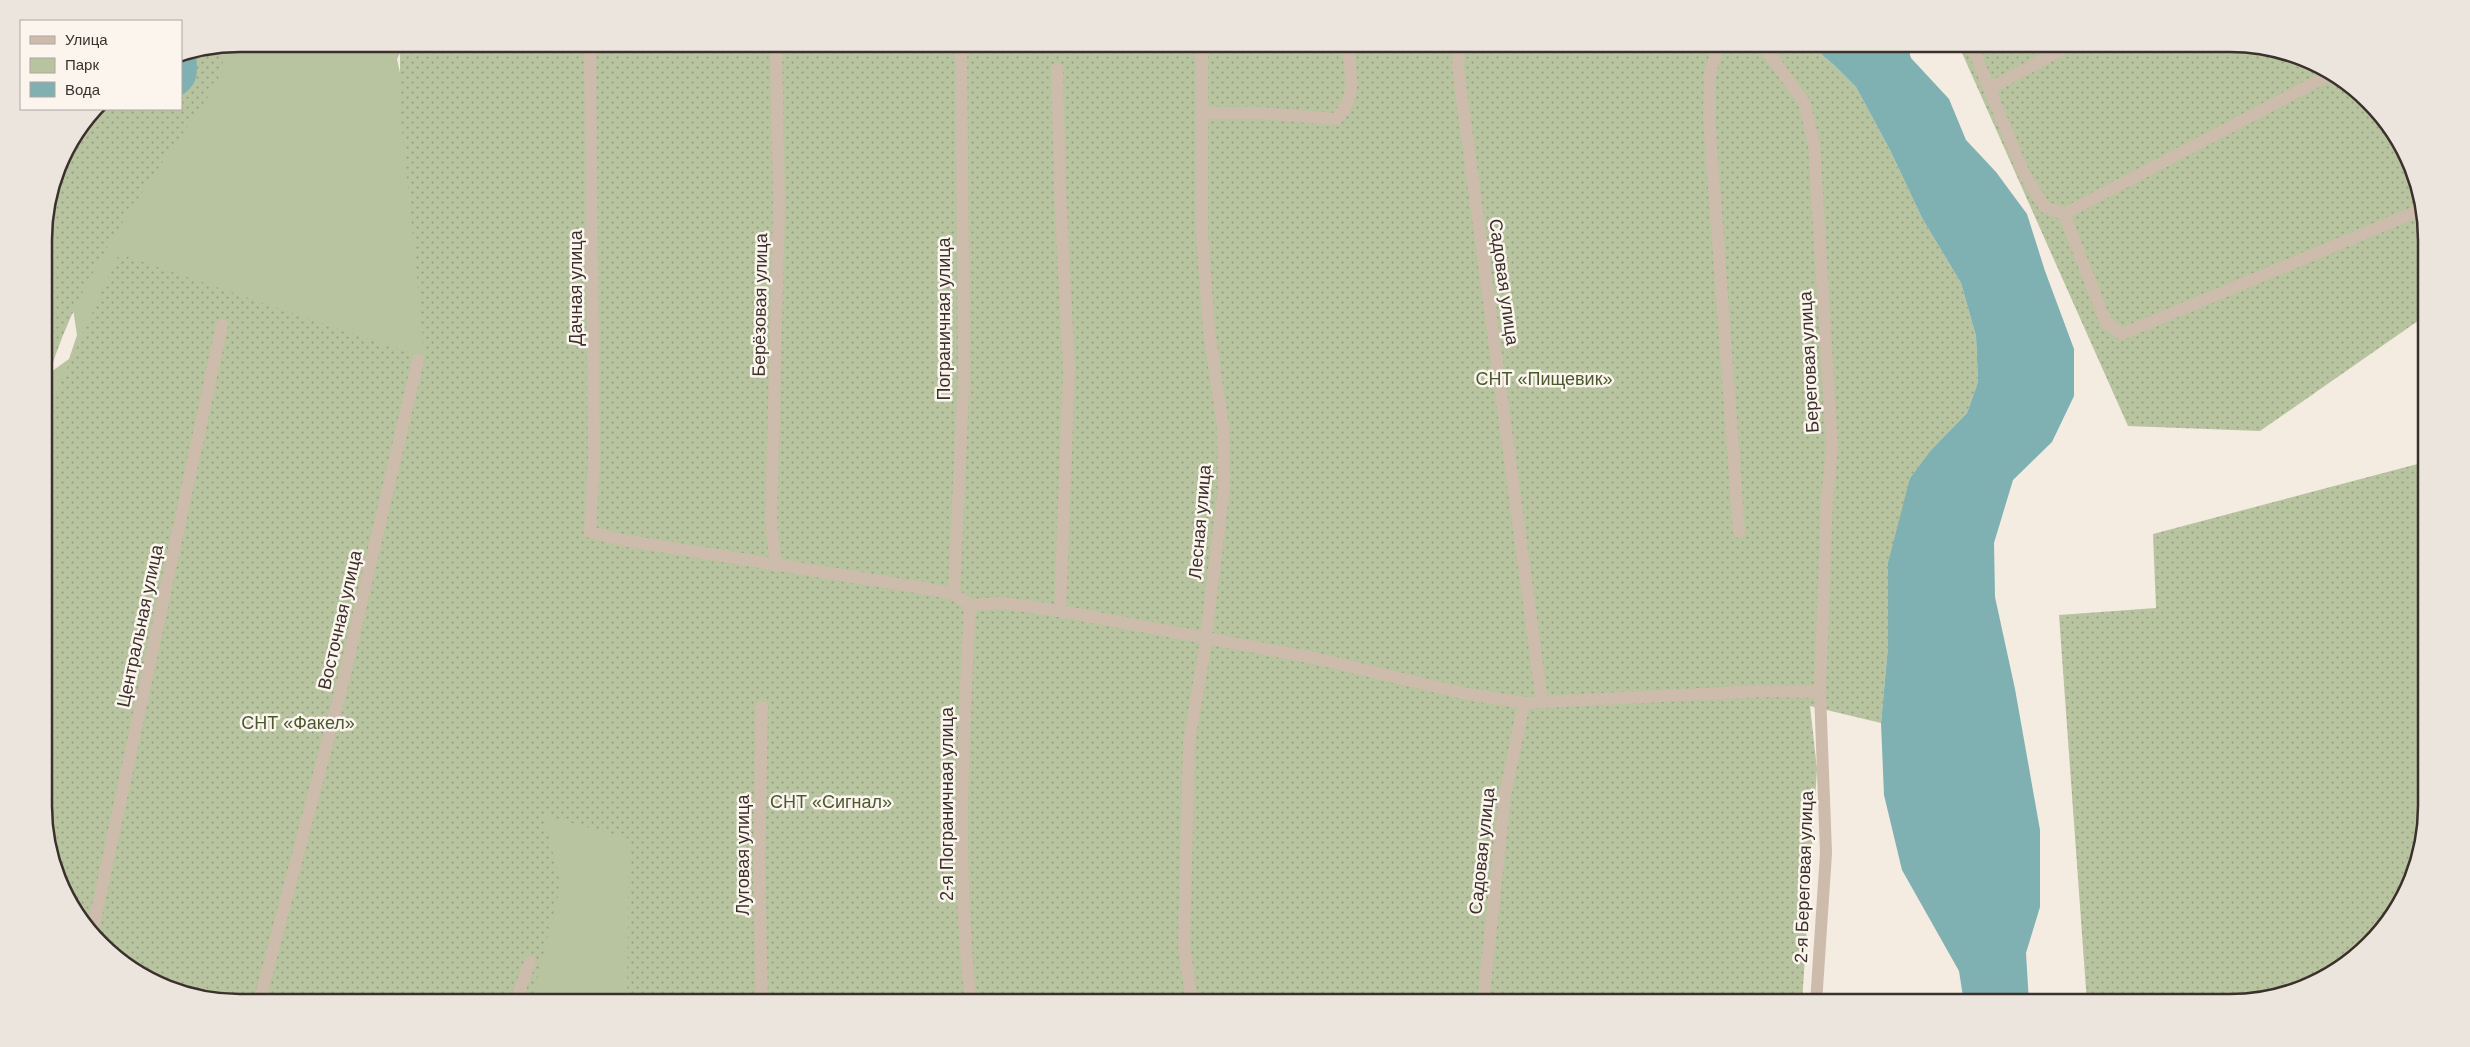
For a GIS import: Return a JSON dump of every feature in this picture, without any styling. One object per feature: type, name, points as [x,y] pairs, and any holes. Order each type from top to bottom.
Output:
[{"type":"street","name":"Дачная улица","points":[[590,52],[594,460],[590,532],[622,540],[776,566]]},
{"type":"street","name":"Берёзовая улица","points":[[776,52],[779,208],[771,522],[776,566]]},
{"type":"street","name":"Пограничная улица","points":[[954,594],[964,369],[961,52]]},
{"type":"street","name":"Лесная улица","points":[[1191,994],[1184,944],[1189,742],[1205,638],[1224,487],[1223,427],[1209,331],[1202,232],[1202,52]]},
{"type":"street","points":[[1203,113],[1260,113],[1336,120],[1346,109],[1350,96],[1351,76],[1348,52]]},
{"type":"street","name":"Садовая улица","points":[[1459,52],[1458,68],[1542,702]]},
{"type":"street","points":[[1717,52],[1710,73],[1709,116],[1739,532]]},
{"type":"street","name":"Береговая улица","points":[[1768,52],[1804,102],[1814,144],[1832,447],[1827,498],[1820,692]]},
{"type":"street","points":[[1974,52],[2024,174],[2045,207],[2064,214],[2323,78]]},
{"type":"street","points":[[1989,89],[2057,52]]},
{"type":"street","points":[[1057,69],[1060,191],[1069,370],[1060,611]]},
{"type":"street","points":[[2064,214],[2106,323],[2122,334],[2415,212]]},
{"type":"street","name":"Центральная улица","points":[[94,924],[222,326]]},
{"type":"street","name":"Восточная улица","points":[[261,994],[344,682],[418,360]]},
{"type":"street","points":[[776,566],[954,594],[970,605],[1003,603],[1060,611],[1314,658],[1462,693],[1524,704],[1762,691],[1820,692]]},
{"type":"street","name":"2-я Пограничная улица","points":[[970,605],[965,702],[961,870],[970,994]]},
{"type":"street","name":"2-я Береговая улица","points":[[1817,994],[1826,853],[1820,692]]},
{"type":"street","name":"Садовая улица","points":[[1484,994],[1505,795],[1524,704]]},
{"type":"street","name":"Луговая улица","points":[[762,707],[759,862],[762,994]]},
{"type":"street","points":[[518,994],[530,962]]},
{"type":"green space","points":[[241,52],[401,52],[397,59],[414,138],[432,402],[53,410],[53,370],[69,359],[77,335],[65,257],[182,110],[205,56]]},
{"type":"green space","points":[[400,52],[1819,52],[1856,87],[1890,150],[1922,218],[1961,283],[1976,336],[1978,382],[1967,413],[1930,451],[1910,478],[1888,646],[1881,723],[1810,706],[1817,769],[1803,994],[627,994],[629,839],[543,815],[561,884],[533,994],[216,993],[180,985],[136,963],[99,930],[84,911],[62,867],[54,831],[53,408],[58,388],[119,254],[425,358],[400,107]]},
{"type":"green space","points":[[1962,52],[2229,52],[2254,54],[2290,62],[2334,84],[2371,117],[2386,136],[2408,180],[2416,216],[2418,241],[2418,321],[2260,431],[2128,426]]},
{"type":"green space","points":[[223,53],[221,78],[144,189],[97,265],[76,305],[53,364],[54,216],[62,180],[84,136],[106,110],[182,110],[182,62]]},
{"type":"green space","points":[[2418,464],[2418,806],[2414,843],[2408,867],[2398,889],[2379,921],[2344,956],[2312,975],[2290,985],[2266,991],[2241,994],[2086,994],[2059,615],[2156,608],[2153,534]]},
{"type":"green space","points":[[516,813],[645,819],[717,994],[511,994]]},
{"type":"water","points":[[1819,52],[1909,52],[1911,58],[1949,99],[1966,140],[1996,172],[2027,214],[2045,271],[2074,349],[2074,396],[2052,442],[2013,480],[1994,543],[1995,597],[2015,689],[2040,830],[2040,907],[2026,953],[2028,994],[1963,994],[1959,971],[1902,870],[1884,795],[1881,723],[1888,646],[1888,563],[1910,478],[1930,451],[1967,413],[1978,382],[1976,336],[1961,283],[1922,218],[1890,150],[1856,87]]},
{"type":"water","points":[[196,58],[195,80],[193,85],[184,94],[182,93],[182,62]]},
{"type":"park label","name":"СНТ «Пищевик»","points":[[1544,379]]},
{"type":"park label","name":"СНТ «Факел»","points":[[298,723]]},
{"type":"park label","name":"СНТ «Сигнал»","points":[[831,802]]}]
